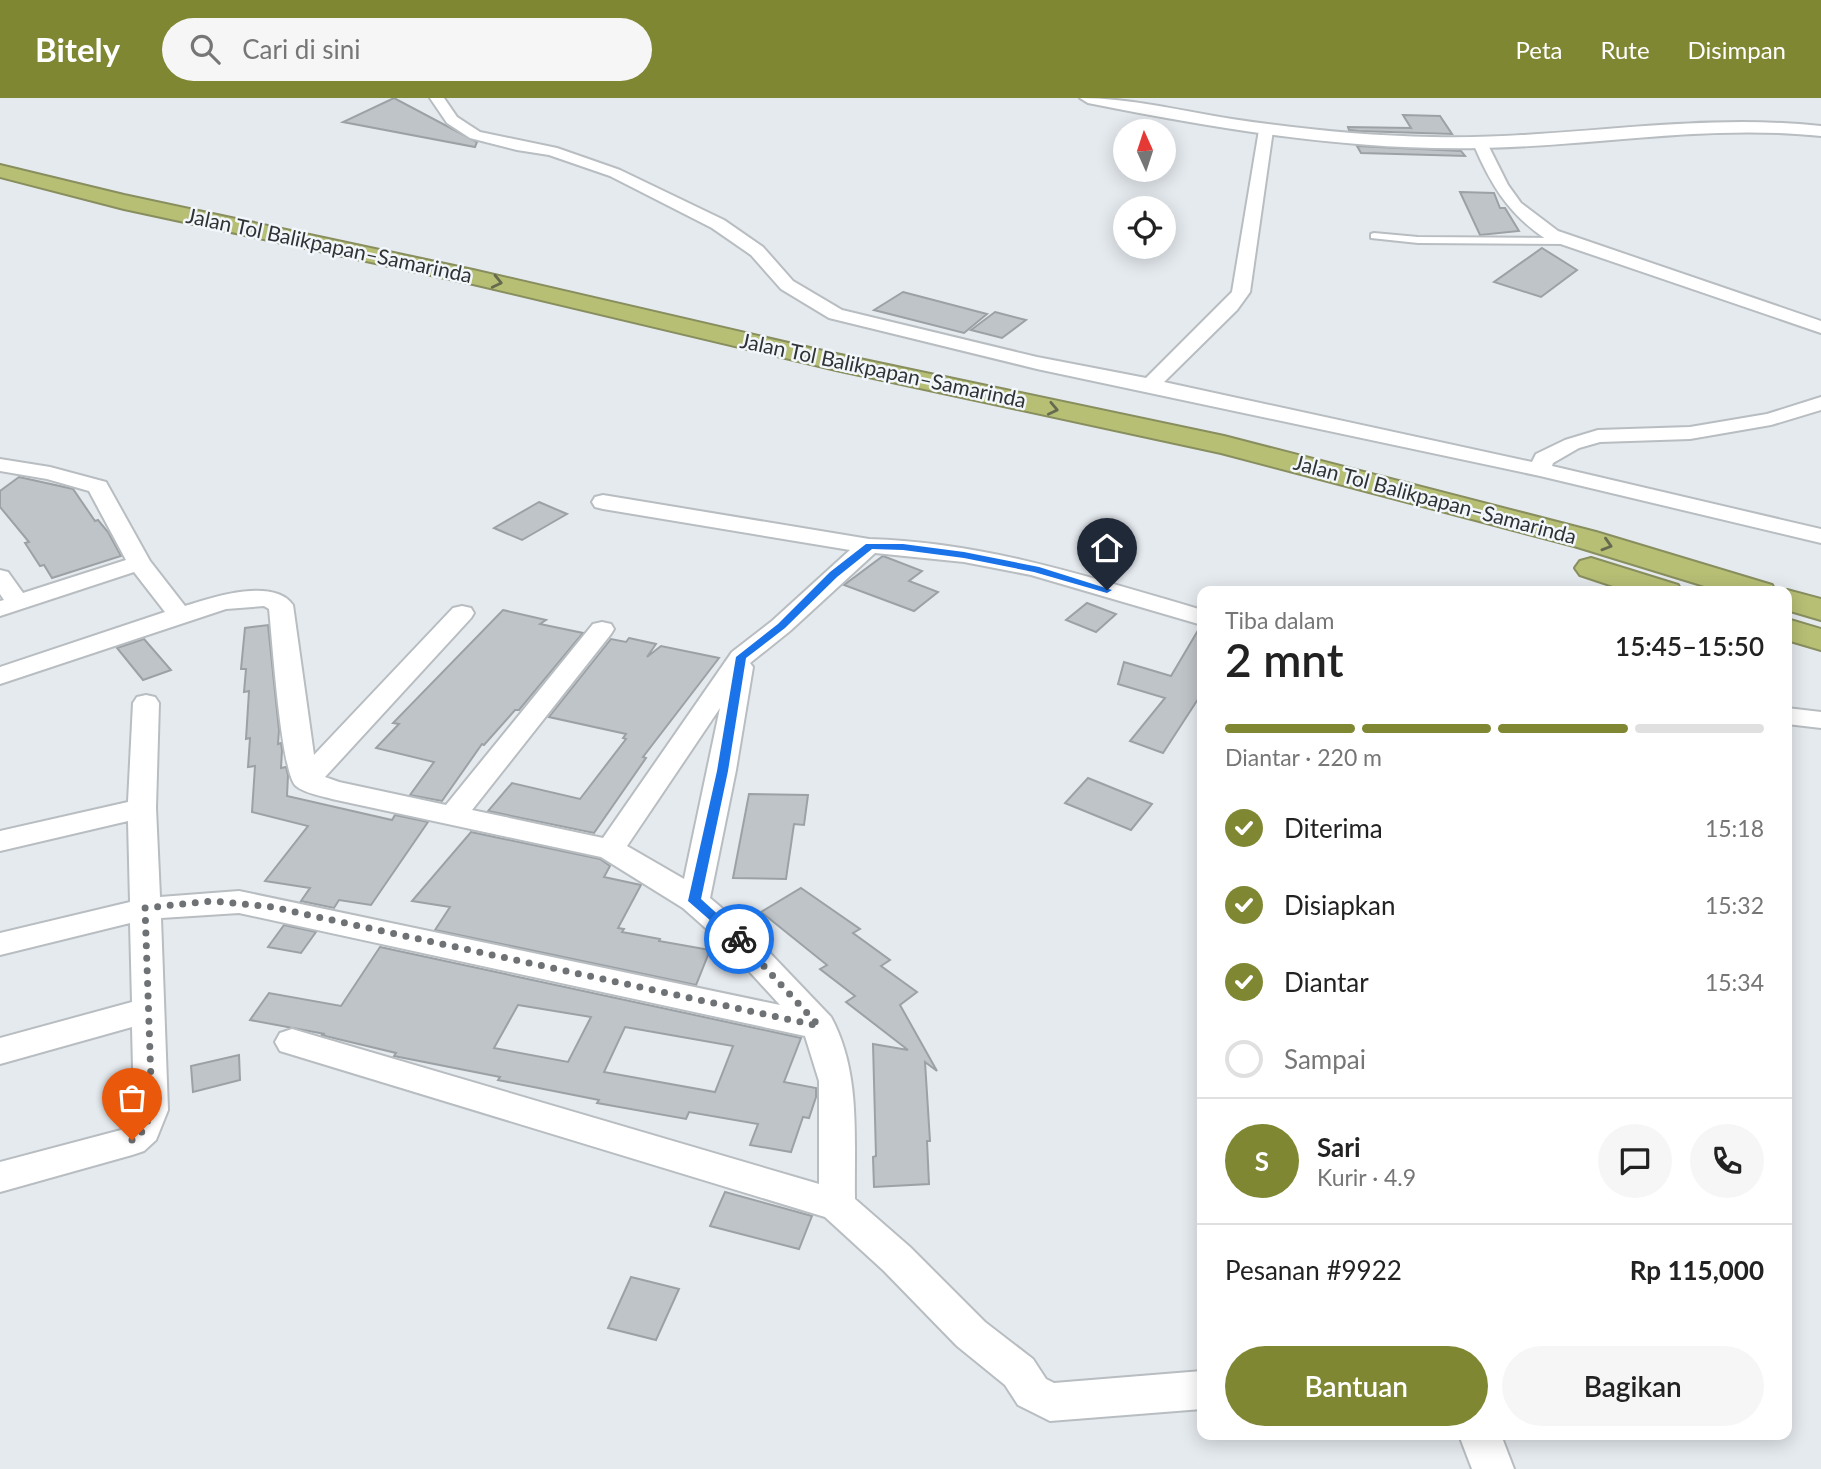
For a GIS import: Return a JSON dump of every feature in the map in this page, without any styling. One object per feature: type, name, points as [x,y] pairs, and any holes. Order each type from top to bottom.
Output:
[{"type":"highway","name":"Jalan Tol Balikpapan–Samarinda","points":[[0,171],[124,202],[473,277],[836,362],[1224,445],[1585,538],[1741,586]]},
{"type":"highway","name":"Jalan Tol Balikpapan–Samarinda","points":[[0,190],[95,214],[448,291],[815,380],[1207,465],[1563,560],[1647,586]]},
{"type":"highway","points":[[1792,601],[1821,610]]},
{"type":"highway","points":[[1792,630],[1821,639]]},
{"type":"street","points":[[437,98],[452,120],[475,135],[517,146],[552,151],[615,173],[718,224],[757,251],[788,285],[836,314],[1037,363],[1540,470],[1821,536]]},
{"type":"street","points":[[1087,98],[1266,130],[1377,140],[1480,143],[1551,140],[1742,123],[1821,131]]},
{"type":"street","points":[[1150,385],[1231,306],[1241,292],[1266,130]]},
{"type":"street","points":[[1480,143],[1499,183],[1518,212],[1532,223],[1566,241],[1821,327]]},
{"type":"street","points":[[1540,470],[1544,459],[1572,444],[1598,436],[1690,433],[1771,419],[1821,403]]},
{"type":"street","points":[[0,466],[50,473],[98,487],[139,563],[180,615]]},
{"type":"street","points":[[603,502],[869,546],[903,547],[964,555],[1035,569],[1197,617]]},
{"type":"street","points":[[610,849],[741,657],[781,626],[869,546]]},
{"type":"street","points":[[0,577],[9,606],[139,563]]},
{"type":"street","points":[[0,676],[180,615],[256,597],[271,598],[281,605],[296,736],[306,780]]},
{"type":"street","points":[[306,780],[462,612]]},
{"type":"street","points":[[453,815],[603,629]]},
{"type":"street","points":[[694,901],[722,771],[741,657]]},
{"type":"street","points":[[0,1177],[132,1140],[144,1130],[152,1110],[142,808],[146,703]]},
{"type":"street","points":[[1792,717],[1821,720]]},
{"type":"street","points":[[306,780],[332,790],[610,849],[694,901],[738,939],[819,1026],[836,1081],[837,1205]]},
{"type":"street","points":[[0,841],[142,808]]},
{"type":"street","points":[[0,944],[145,908],[212,901],[272,907],[819,1026]]},
{"type":"street","points":[[0,1051],[148,1010]]},
{"type":"street","points":[[292,1042],[837,1205],[897,1259],[971,1334],[1019,1372],[1032,1392],[1050,1402],[1197,1390]]},
{"type":"street","points":[[1482,1440],[1493,1469]]},
{"type":"lane","points":[[1374,236],[1418,240],[1566,241]]},
{"type":"building","points":[[394,98],[477,142],[475,147],[343,122]]},
{"type":"building","points":[[1403,115],[1440,116],[1452,134],[1358,131],[1349,130],[1348,127],[1411,128]]},
{"type":"building","points":[[1357,146],[1461,151],[1465,156],[1361,153]]},
{"type":"building","points":[[1460,192],[1494,193],[1500,208],[1505,208],[1519,231],[1480,235]]},
{"type":"building","points":[[1542,248],[1577,270],[1541,297],[1494,282]]},
{"type":"building","points":[[903,292],[987,314],[964,333],[874,310]]},
{"type":"building","points":[[995,312],[1026,320],[1002,338],[971,330]]},
{"type":"building","points":[[19,477],[73,489],[95,521],[98,520],[108,532],[121,556],[52,578],[44,565],[40,566],[25,543],[29,542],[0,507],[0,491]]},
{"type":"building","points":[[539,502],[567,514],[522,540],[494,528]]},
{"type":"building","points":[[883,556],[922,571],[909,581],[938,592],[914,611],[844,585]]},
{"type":"building","points":[[1087,603],[1116,614],[1096,632],[1066,620]]},
{"type":"building","points":[[503,610],[546,620],[540,624],[583,633],[519,710],[515,710],[484,745],[482,744],[442,801],[410,795],[434,762],[376,748],[399,724],[393,723]]},
{"type":"building","points":[[268,625],[279,730],[278,744],[281,743],[282,750],[281,768],[286,767],[288,775],[287,796],[392,820],[395,815],[428,822],[371,905],[339,900],[334,908],[301,901],[310,888],[265,881],[308,826],[252,812],[255,766],[248,767],[250,738],[246,739],[249,691],[244,692],[246,669],[241,669],[245,628]]},
{"type":"building","points":[[1197,632],[1197,701],[1163,753],[1130,741],[1165,698],[1118,684],[1124,662],[1171,676]]},
{"type":"building","points":[[629,638],[656,644],[647,657],[661,646],[719,658],[643,757],[646,758],[594,833],[488,811],[512,783],[580,799],[626,739],[623,738],[626,734],[549,717],[611,639],[626,642]]},
{"type":"building","points":[[144,639],[171,670],[143,680],[117,648]]},
{"type":"building","points":[[1088,778],[1152,804],[1131,830],[1065,803]]},
{"type":"building","points":[[749,794],[808,795],[804,825],[794,824],[786,879],[733,878]]},
{"type":"building","points":[[471,832],[600,859],[610,866],[604,877],[641,885],[618,928],[624,929],[622,932],[660,939],[659,941],[710,950],[696,985],[435,930],[450,907],[412,901]]},
{"type":"building","points":[[801,888],[860,929],[853,933],[890,960],[881,966],[917,992],[900,1005],[937,1071],[925,1062],[930,1141],[927,1141],[929,1184],[874,1187],[873,1157],[876,1156],[873,1044],[908,1050],[846,1002],[855,996],[820,969],[827,965],[761,912]]},
{"type":"building","points":[[284,925],[316,932],[301,953],[268,947]]},
{"type":"building","points":[[380,947],[801,1038],[784,1082],[816,1088],[816,1097],[809,1118],[803,1117],[791,1152],[750,1145],[758,1124],[689,1112],[686,1119],[597,1103],[599,1100],[394,1056],[396,1053],[321,1035],[325,1034],[250,1020],[269,993],[341,1006]],"holes":[[[518,1005],[591,1017],[568,1062],[494,1048]],[[625,1027],[733,1046],[715,1092],[604,1072]]]},
{"type":"building","points":[[239,1055],[240,1080],[193,1092],[191,1066]]},
{"type":"building","points":[[725,1192],[812,1216],[799,1249],[710,1226]]},
{"type":"building","points":[[631,1277],[679,1289],[656,1340],[608,1328]]},
{"type":"way so far","points":[[132,1140],[144,1130],[152,1110],[145,908],[212,901],[272,907],[819,1026],[739,939]]},
{"type":"route","points":[[739,939],[694,901],[722,771],[741,657],[781,626],[869,546],[903,547],[964,555],[1035,569],[1107,590]]}]
